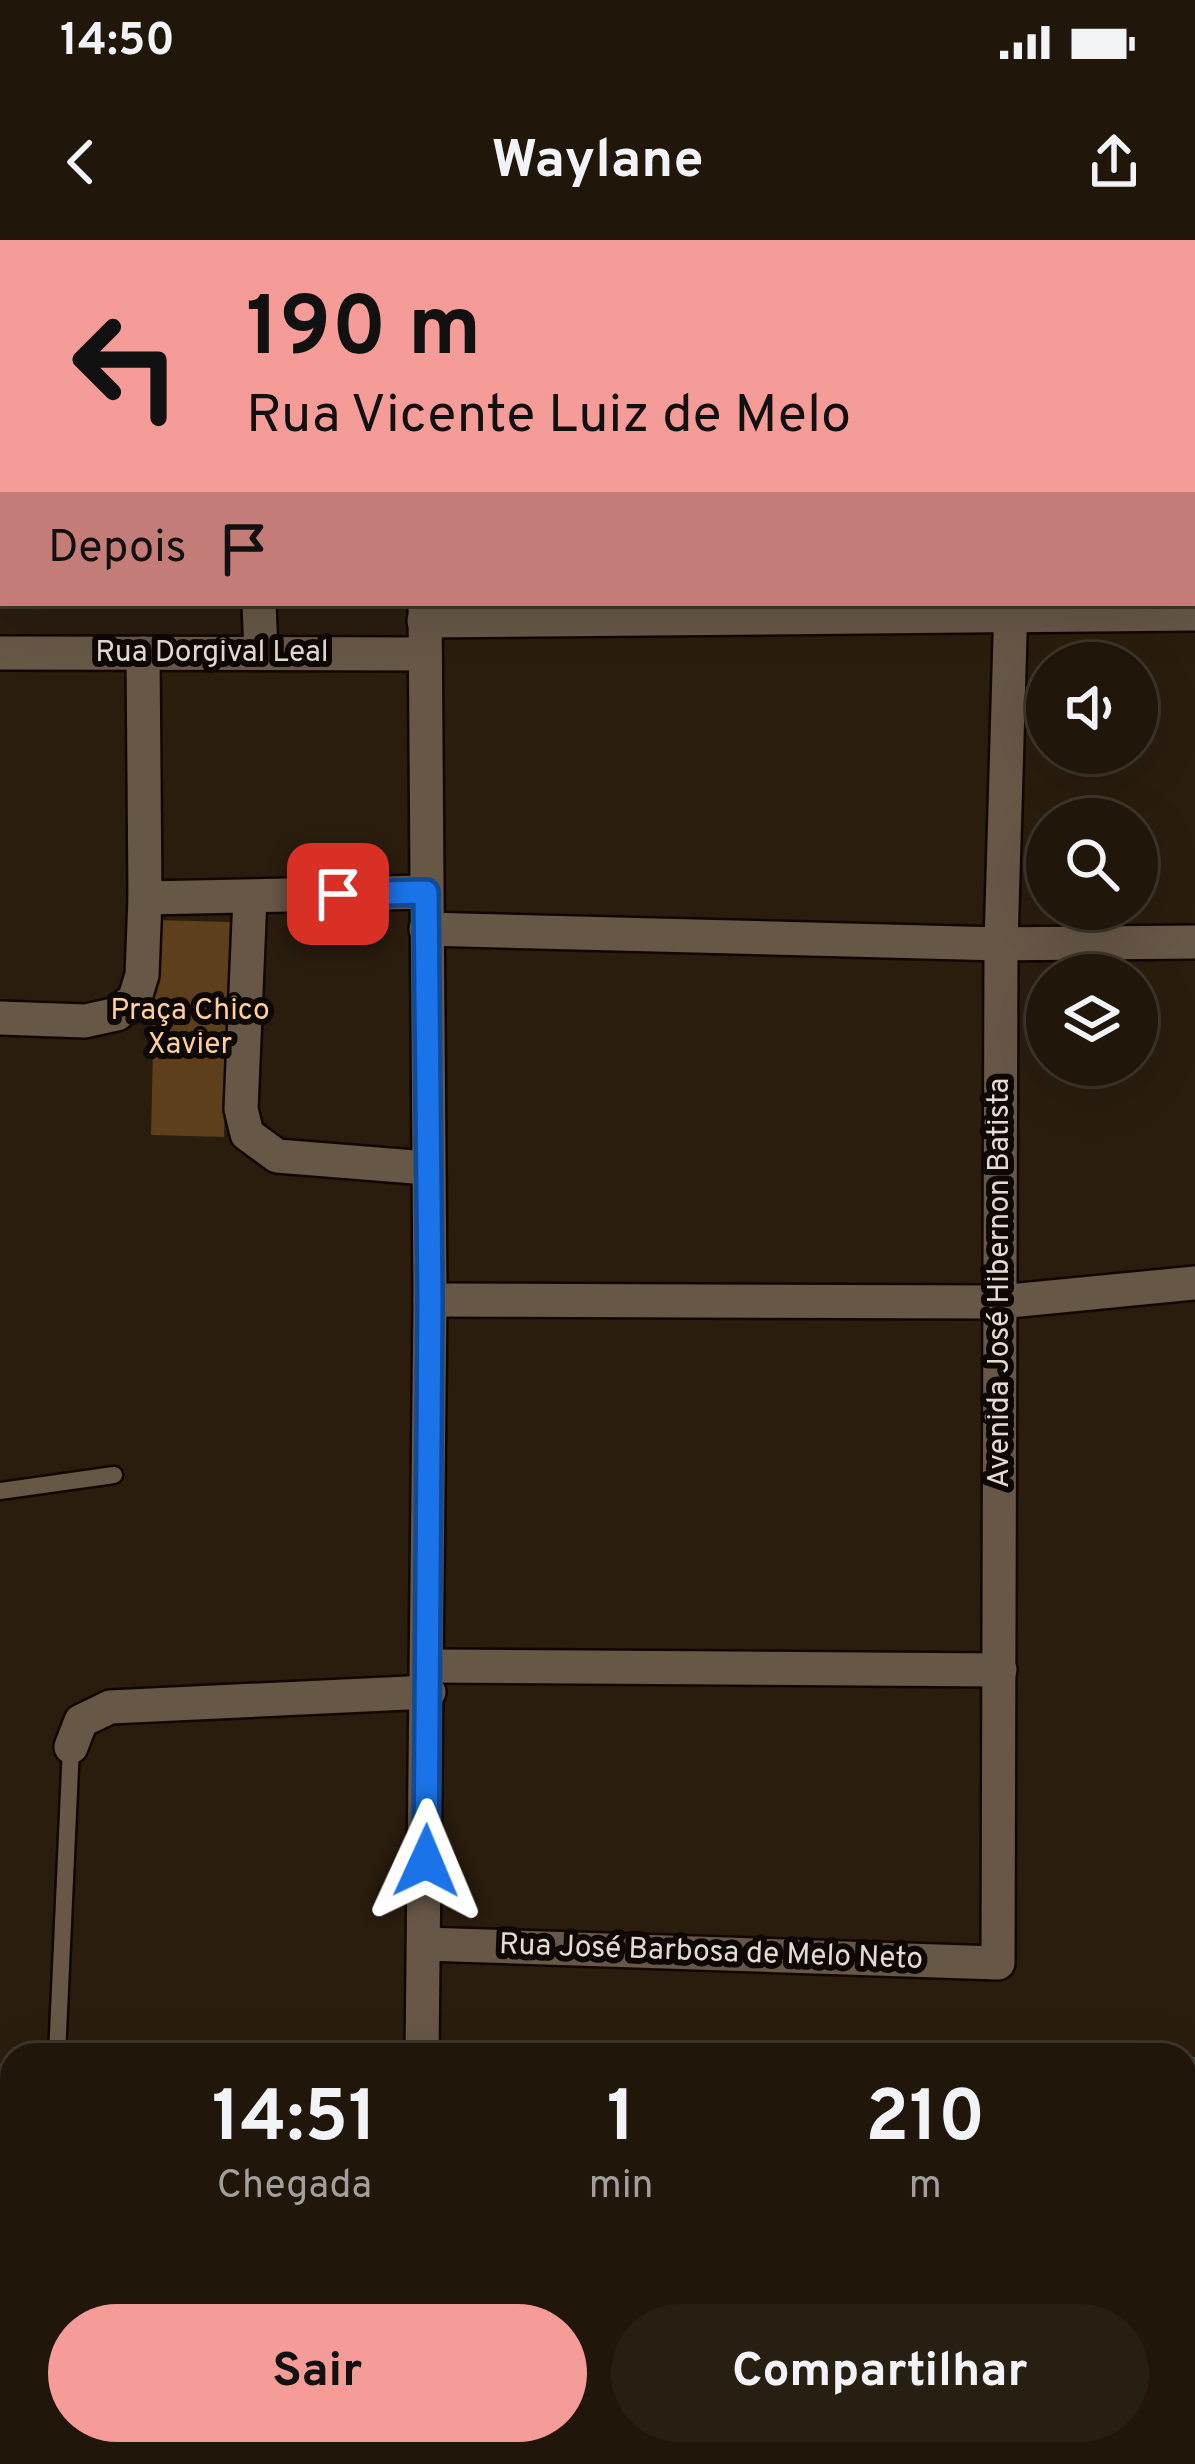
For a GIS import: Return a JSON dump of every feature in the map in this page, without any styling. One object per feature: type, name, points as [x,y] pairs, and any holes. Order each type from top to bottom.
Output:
[{"type":"street","points":[[259,606],[261,653]]},
{"type":"street","name":"Rua Dorgival Leal","points":[[0,652],[261,653],[425,626],[1011,609],[1195,614]]},
{"type":"street","name":"Avenida José Hibernon Batista","points":[[998,1963],[1001,944],[1011,609]]},
{"type":"street","points":[[422,2043],[430,1300],[425,626]]},
{"type":"street","points":[[0,1018],[85,1021],[117,1014],[135,998],[142,975],[145,898],[143,653]]},
{"type":"street","points":[[145,898],[426,892]]},
{"type":"street","points":[[250,897],[241,1109],[247,1134],[277,1156],[427,1168]]},
{"type":"street","points":[[426,929],[1001,944],[1195,942]]},
{"type":"street","points":[[430,1300],[999,1302],[1195,1283]]},
{"type":"street","points":[[70,1747],[81,1721],[110,1707],[429,1679],[1000,1670]]},
{"type":"street","name":"Rua José Barbosa de Melo Neto","points":[[424,1944],[998,1963]]},
{"type":"lane","points":[[0,1490],[114,1475]]},
{"type":"lane","points":[[58,2043],[70,1747]]},
{"type":"green space","name":"Praça Chico Xavier","points":[[156,920],[230,922],[224,1137],[151,1135]]},
{"type":"route","points":[[338,894],[426,892],[430,1300],[426,1861]]}]
